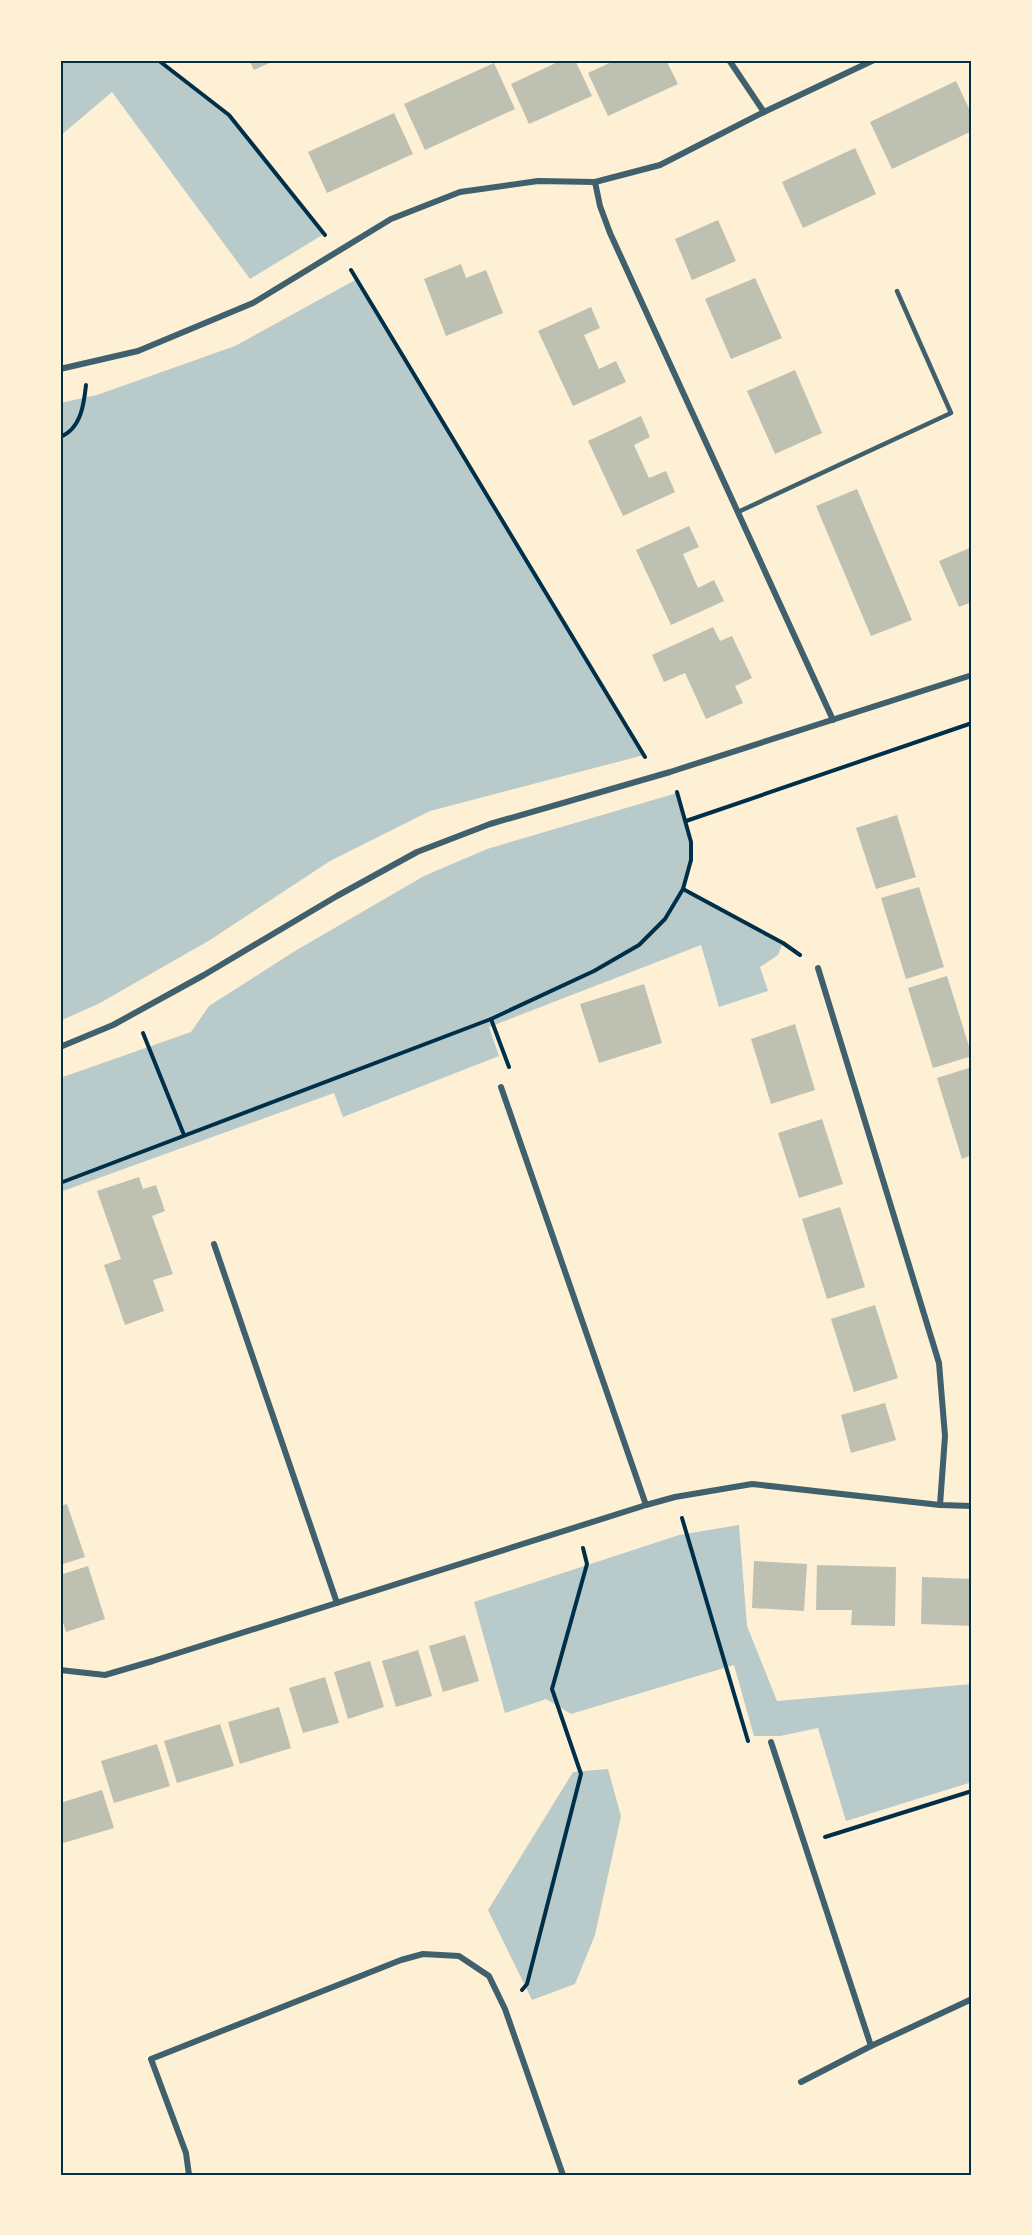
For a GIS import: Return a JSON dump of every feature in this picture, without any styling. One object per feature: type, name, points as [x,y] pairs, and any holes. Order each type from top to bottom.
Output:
[{"type":"street","points":[[729,60],[764,112]]},
{"type":"street","points":[[60,369],[138,351],[253,303],[391,219],[460,192],[538,181],[595,182],[660,165],[874,60]]},
{"type":"street","points":[[595,182],[600,206],[610,233],[833,720]]},
{"type":"street","points":[[60,1047],[135,1014],[417,852],[490,824],[654,776],[972,675]]},
{"type":"street","points":[[818,968],[939,1363],[945,1436],[940,1505]]},
{"type":"street","points":[[501,1087],[646,1505]]},
{"type":"street","points":[[214,1244],[337,1603]]},
{"type":"street","points":[[60,1670],[105,1675],[675,1497],[752,1484],[940,1505],[972,1506]]},
{"type":"street","points":[[771,1742],[871,2046]]},
{"type":"street","points":[[189,2175],[186,2153],[150,2059],[401,1960],[423,1954],[459,1956],[489,1976],[506,2009],[564,2175]]},
{"type":"street","points":[[801,2082],[871,2046],[972,1999]]},
{"type":"lane","points":[[738,512],[951,413],[897,291]]},
{"type":"path","points":[[158,60],[229,115],[338,250],[364,289],[632,735],[654,776]]},
{"type":"path","points":[[60,437],[79,421],[85,401],[87,363]]},
{"type":"path","points":[[60,1183],[491,1019],[594,971],[639,945],[665,919],[683,889],[691,860],[691,842],[686,821],[972,723]]},
{"type":"path","points":[[683,889],[783,943],[818,968]]},
{"type":"path","points":[[135,1014],[184,1136]]},
{"type":"path","points":[[491,1019],[509,1068]]},
{"type":"path","points":[[675,1497],[750,1747],[771,1742]]},
{"type":"path","points":[[506,2009],[527,1984],[581,1774],[552,1689],[587,1564],[577,1527]]},
{"type":"path","points":[[804,1843],[972,1791]]},
{"type":"shaded area","points":[[60,60],[158,60],[229,115],[324,234],[250,279],[112,92],[60,136]]},
{"type":"shaded area","points":[[357,279],[644,755],[430,811],[330,861],[210,940],[100,1003],[60,1021],[60,403],[97,395],[235,346]]},
{"type":"shaded area","points":[[677,793],[691,842],[691,860],[683,889],[783,943],[778,955],[760,967],[768,991],[719,1007],[701,945],[489,1027],[499,1056],[343,1117],[334,1093],[60,1192],[60,1078],[191,1032],[209,1006],[295,951],[424,876],[487,849]]},
{"type":"shaded area","points":[[739,1525],[747,1626],[777,1701],[972,1684],[972,1782],[846,1821],[818,1728],[780,1736],[754,1736],[734,1665],[571,1714],[546,1699],[505,1713],[474,1602],[679,1535]]},
{"type":"shaded area","points":[[608,1769],[621,1816],[595,1935],[575,1984],[532,2000],[488,1910],[573,1772]]},
{"type":"building","points":[[249,60],[276,60],[254,70]]},
{"type":"building","points":[[562,60],[575,60],[592,96],[529,124],[511,84]]},
{"type":"building","points":[[616,60],[666,60],[678,84],[608,116],[588,73]]},
{"type":"building","points":[[494,63],[515,109],[425,150],[404,104]]},
{"type":"building","points":[[956,81],[972,115],[972,131],[892,169],[870,122]]},
{"type":"building","points":[[394,113],[413,154],[327,193],[308,152]]},
{"type":"building","points":[[855,148],[876,194],[803,228],[782,182]]},
{"type":"building","points":[[718,220],[736,261],[692,280],[675,239]]},
{"type":"building","points":[[461,264],[466,278],[486,270],[503,313],[446,336],[424,279]]},
{"type":"building","points":[[755,278],[782,338],[731,359],[705,299]]},
{"type":"building","points":[[591,307],[600,328],[584,335],[599,369],[616,361],[626,382],[573,406],[538,331]]},
{"type":"building","points":[[795,370],[822,433],[775,454],[747,391]]},
{"type":"building","points":[[641,416],[650,437],[634,445],[649,478],[666,471],[675,492],[623,516],[588,441]]},
{"type":"building","points":[[857,489],[912,620],[871,636],[816,506]]},
{"type":"building","points":[[689,526],[699,547],[683,554],[698,588],[714,580],[724,601],[671,625],[636,550]]},
{"type":"building","points":[[972,547],[972,602],[959,607],[939,561]]},
{"type":"building","points":[[713,627],[720,641],[732,636],[752,678],[735,686],[743,703],[706,719],[685,673],[664,682],[652,655]]},
{"type":"building","points":[[897,815],[916,877],[876,889],[856,828]]},
{"type":"building","points":[[919,887],[944,967],[906,979],[881,898]]},
{"type":"building","points":[[947,976],[972,1056],[933,1068],[908,988]]},
{"type":"building","points":[[644,984],[662,1043],[599,1063],[580,1004]]},
{"type":"building","points":[[795,1024],[815,1090],[771,1104],[751,1039]]},
{"type":"building","points":[[972,1067],[972,1155],[962,1159],[937,1078]]},
{"type":"building","points":[[822,1119],[843,1184],[799,1198],[778,1133]]},
{"type":"building","points":[[139,1177],[143,1189],[156,1185],[165,1211],[152,1216],[173,1274],[153,1280],[164,1311],[125,1325],[104,1265],[121,1259],[97,1191]]},
{"type":"building","points":[[840,1207],[865,1287],[827,1299],[802,1219]]},
{"type":"building","points":[[875,1305],[898,1378],[854,1392],[831,1319]]},
{"type":"building","points":[[885,1403],[896,1440],[851,1453],[841,1415]]},
{"type":"building","points":[[67,1504],[85,1557],[60,1565],[60,1506]]},
{"type":"building","points":[[754,1561],[807,1564],[804,1611],[752,1608]]},
{"type":"building","points":[[817,1565],[896,1567],[895,1626],[851,1625],[852,1610],[816,1610]]},
{"type":"building","points":[[88,1566],[105,1619],[66,1632],[60,1613],[60,1575]]},
{"type":"building","points":[[922,1577],[972,1579],[972,1626],[921,1624]]},
{"type":"building","points":[[465,1635],[479,1681],[443,1692],[429,1646]]},
{"type":"building","points":[[418,1650],[432,1696],[396,1707],[382,1661]]},
{"type":"building","points":[[370,1661],[384,1707],[348,1719],[334,1672]]},
{"type":"building","points":[[325,1677],[339,1723],[303,1733],[289,1688]]},
{"type":"building","points":[[279,1707],[291,1748],[240,1764],[228,1722]]},
{"type":"building","points":[[220,1724],[234,1766],[177,1783],[164,1741]]},
{"type":"building","points":[[157,1744],[170,1786],[114,1803],[101,1761]]},
{"type":"building","points":[[102,1790],[114,1828],[60,1844],[60,1803]]}]
